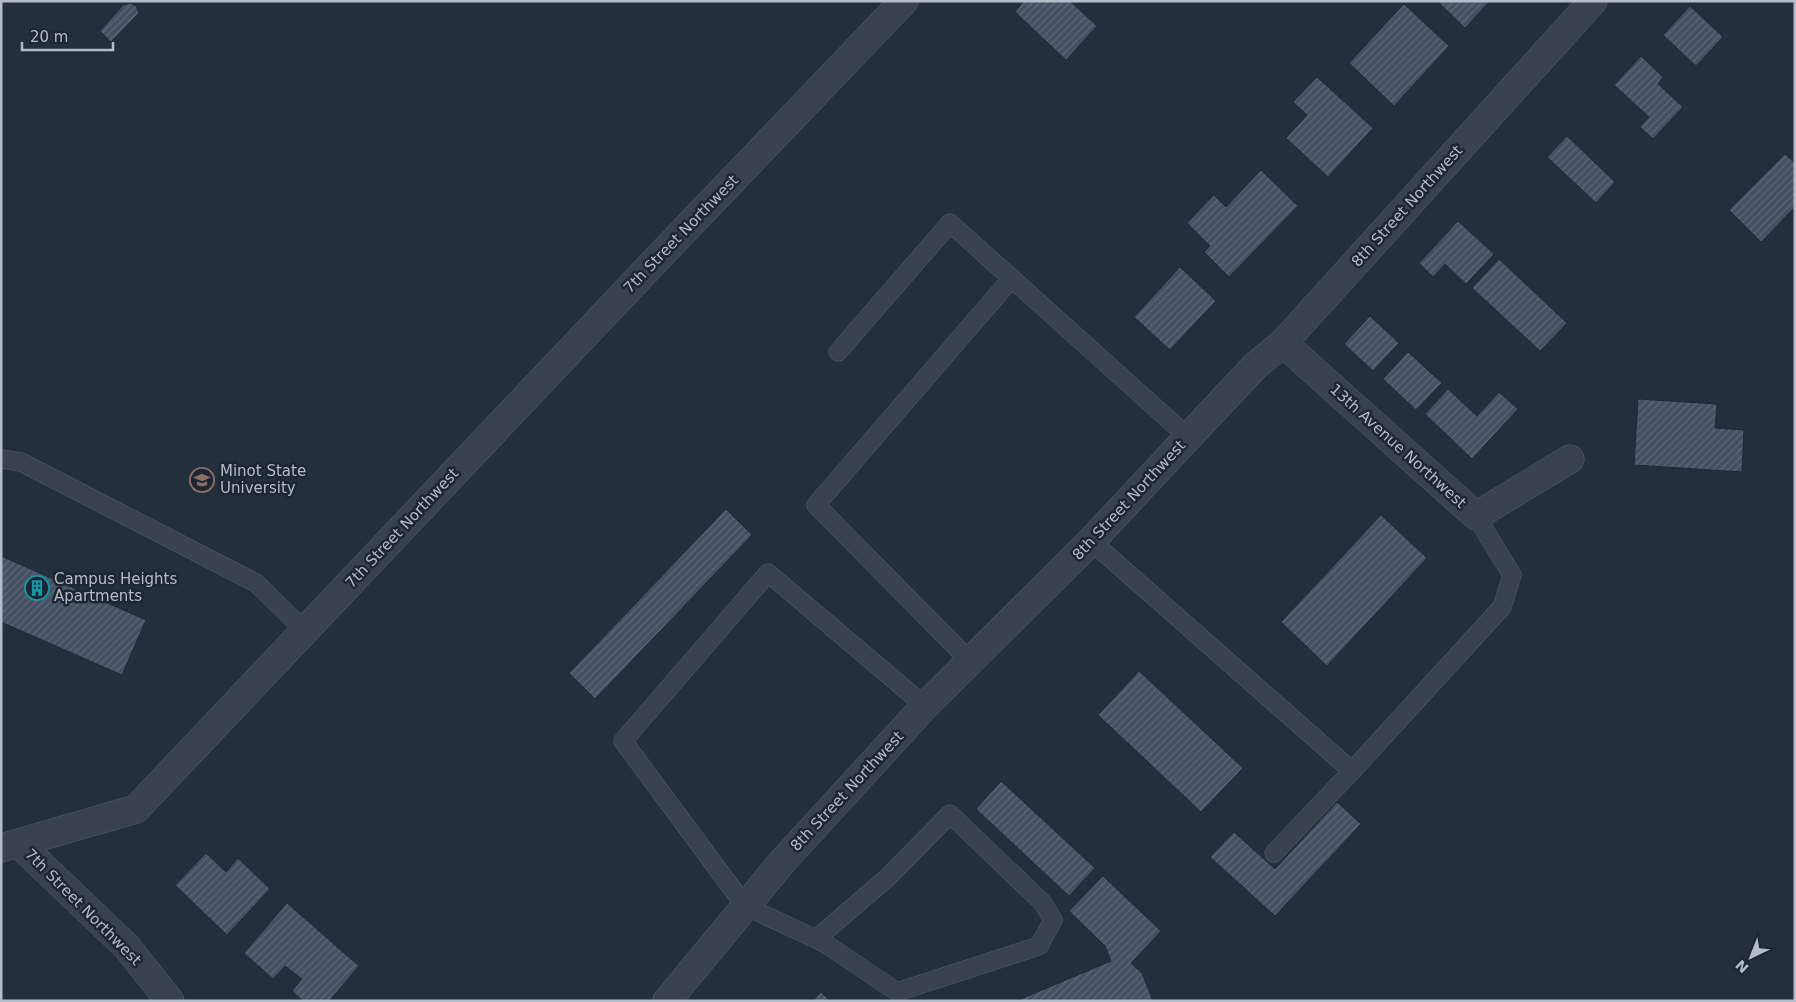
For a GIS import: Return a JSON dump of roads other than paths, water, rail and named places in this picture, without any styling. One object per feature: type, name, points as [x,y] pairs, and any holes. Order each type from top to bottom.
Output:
[{"type":"street","name":"7th Street Northwest","points":[[10,846],[136,809],[904,1]]},
{"type":"street","name":"8th Street Northwest","points":[[667,1001],[782,862],[925,706],[1091,541],[1256,365],[1283,343],[1593,1]]},
{"type":"street","name":"13th Avenue Northwest","points":[[1283,343],[1476,516],[1570,459]]},
{"type":"street","name":"7th Street Northwest","points":[[10,846],[127,947],[170,1001]]},
{"type":"lane","points":[[838,352],[950,223],[1188,437]]},
{"type":"lane","points":[[970,661],[816,505],[1012,278]]},
{"type":"lane","points":[[1,459],[21,462],[256,583],[305,631]]},
{"type":"lane","points":[[1274,853],[1352,772],[1502,607],[1512,575],[1476,516]]},
{"type":"lane","points":[[1091,541],[1352,772]]},
{"type":"lane","points":[[816,939],[887,878],[950,814],[1043,903],[1053,920],[1039,946],[897,992],[826,944],[745,906],[623,741],[768,573],[925,706]]},
{"type":"place","name":"Minot State University","points":[[202,480]]},
{"type":"place","name":"Campus Heights Apartments","points":[[37,588]]}]
